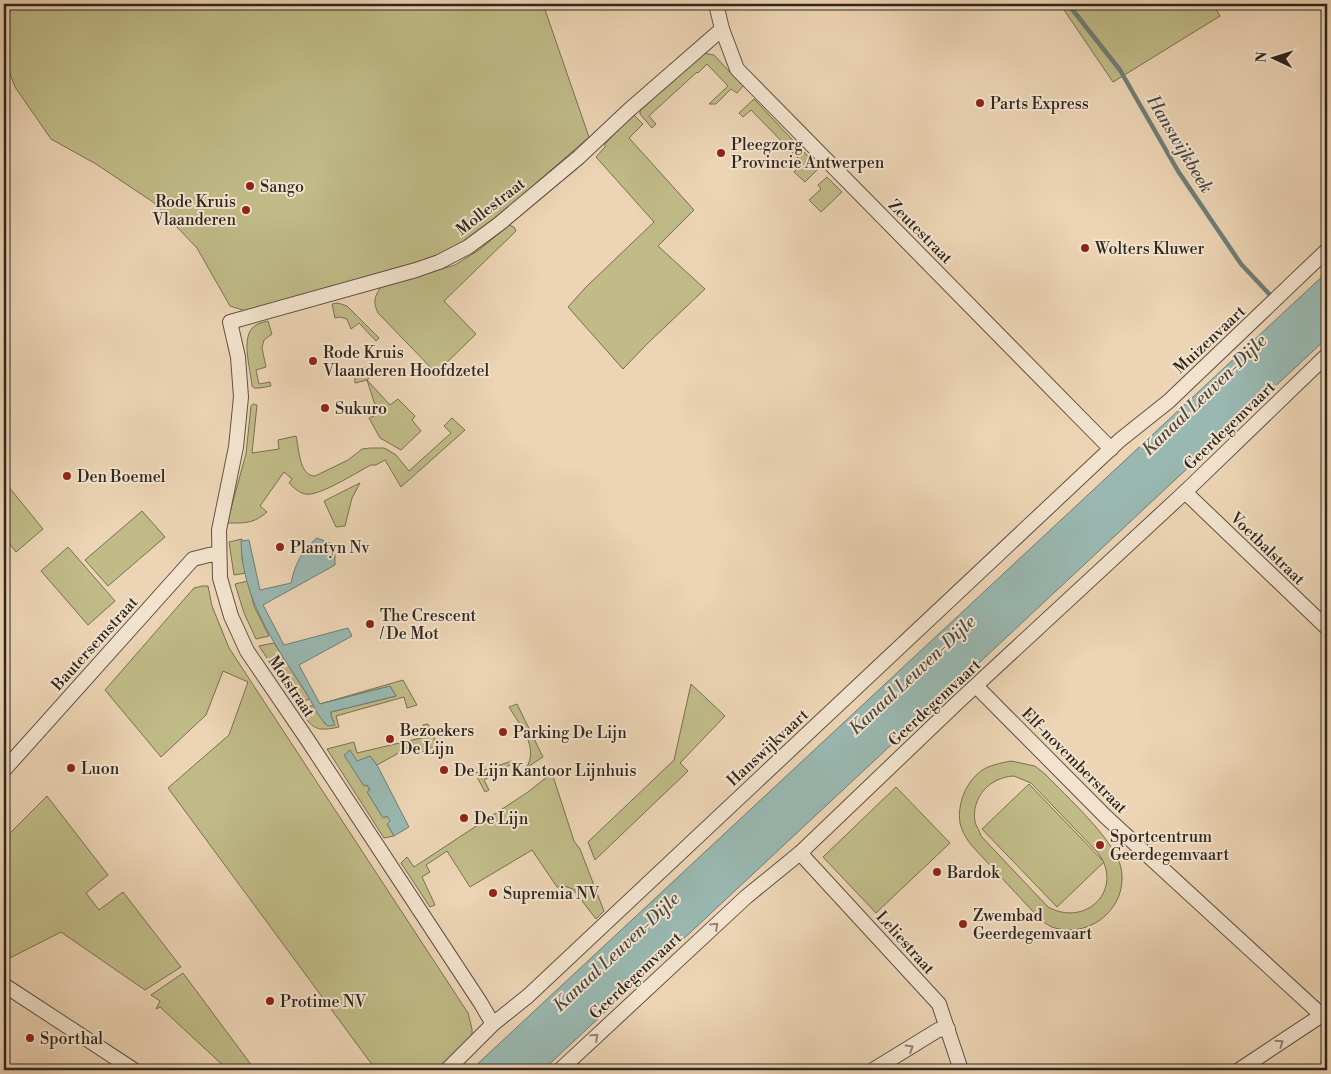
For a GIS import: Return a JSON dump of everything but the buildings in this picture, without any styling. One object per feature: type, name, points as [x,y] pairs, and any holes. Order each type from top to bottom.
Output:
[{"type":"street","name":"Zeutestraat","points":[[716,4],[722,29],[736,69],[1111,449]]},
{"type":"street","name":"Mollestraat","points":[[230,322],[416,270],[439,262],[468,247],[580,157],[629,110],[722,29]]},
{"type":"street","name":"Muizenvaart","points":[[1111,449],[1169,401],[1327,250]]},
{"type":"street","name":"Motstraat","points":[[230,322],[238,357],[241,397],[236,447],[219,530],[220,578],[230,616],[246,651],[307,739],[493,1024]]},
{"type":"street","name":"Geerdegemvaart","points":[[560,1070],[746,897],[800,853],[1184,492],[1327,354]]},
{"type":"street","name":"Hanswijkvaart","points":[[447,1070],[493,1024],[528,996],[1111,449]]},
{"type":"street","name":"Voetbalstraat","points":[[1184,492],[1327,628]]},
{"type":"street","name":"Bautersemstraat","points":[[4,770],[193,559],[208,554],[219,554]]},
{"type":"street","name":"Elf-novemberstraat","points":[[976,686],[1106,817],[1325,1018]]},
{"type":"street","name":"Leliestraat","points":[[800,853],[939,1004],[961,1070]]},
{"type":"street","points":[[4,984],[134,1070]]},
{"type":"street","points":[[1239,1070],[1325,1018]]},
{"type":"street","points":[[873,1070],[938,1030],[948,1029]]},
{"type":"shaded area","points":[[4,4],[543,4],[589,137],[489,224],[453,249],[421,262],[246,311],[230,306],[197,248],[153,202],[96,164],[51,139],[15,87],[4,57]]},
{"type":"shaded area","points":[[1060,4],[1213,4],[1220,16],[1113,82]]},
{"type":"shaded area","points":[[703,53],[714,55],[743,86],[737,93],[731,89],[716,104],[709,104],[728,86],[707,64],[649,116],[656,124],[652,128],[640,114],[640,111],[698,55]]},
{"type":"shaded area","points":[[754,99],[819,168],[805,182],[794,172],[803,163],[751,110],[743,117],[739,113]]},
{"type":"shaded area","points":[[633,114],[643,124],[629,138],[694,210],[658,246],[705,289],[623,369],[568,307],[586,287],[654,222],[596,157],[605,147],[605,144]]},
{"type":"shaded area","points":[[827,177],[842,192],[821,212],[809,200],[821,189],[818,185]]},
{"type":"shaded area","points":[[509,225],[514,227],[516,231],[444,301],[476,334],[436,373],[378,313],[375,306],[377,294],[381,287],[455,265],[479,250]]},
{"type":"shaded area","points":[[338,303],[347,306],[379,338],[376,341],[359,323],[351,329],[347,319],[335,318],[332,304]]},
{"type":"shaded area","points":[[268,321],[272,334],[264,340],[262,348],[266,367],[256,370],[259,384],[270,382],[271,386],[254,388],[252,386],[247,353],[248,336],[256,325]]},
{"type":"shaded area","points":[[362,367],[371,369],[374,373],[367,380],[355,383],[356,374]]},
{"type":"shaded area","points":[[367,380],[390,405],[398,399],[415,416],[412,420],[421,431],[401,450],[380,438],[369,418],[378,414]]},
{"type":"shaded area","points":[[253,404],[257,405],[252,453],[279,449],[278,440],[296,436],[303,467],[310,475],[315,476],[348,460],[362,449],[370,448],[384,448],[388,450],[396,455],[409,471],[451,433],[444,426],[452,418],[465,430],[401,487],[385,460],[376,465],[371,465],[328,488],[311,494],[305,494],[296,490],[289,483],[292,479],[284,472],[260,506],[267,512],[257,519],[248,522],[227,523],[246,454],[251,406]]},
{"type":"shaded area","points":[[4,481],[43,529],[16,552],[4,537]]},
{"type":"shaded area","points":[[360,483],[352,498],[345,526],[336,527],[324,501]]},
{"type":"shaded area","points":[[142,511],[165,537],[108,586],[85,560]]},
{"type":"shaded area","points":[[242,539],[242,559],[246,573],[234,575],[229,542]]},
{"type":"shaded area","points":[[68,547],[115,601],[88,625],[41,571]]},
{"type":"shaded area","points":[[248,581],[254,606],[269,636],[256,639],[244,613],[235,584]]},
{"type":"shaded area","points":[[208,586],[212,606],[229,648],[468,1013],[472,1029],[472,1041],[443,1070],[376,1070],[168,788],[229,735],[248,682],[223,671],[206,715],[161,757],[105,690],[194,588]]},
{"type":"shaded area","points":[[274,643],[310,699],[297,703],[259,646]]},
{"type":"shaded area","points":[[403,680],[417,705],[407,708],[404,697],[336,716],[339,727],[325,729],[312,725],[300,709],[314,705],[325,724],[334,722],[331,712],[396,696],[390,686],[320,704]]},
{"type":"shaded area","points":[[691,684],[725,716],[680,763],[688,771],[595,860],[588,842],[674,760]]},
{"type":"shaded area","points":[[517,704],[543,757],[526,768],[531,752],[529,744],[509,707]]},
{"type":"shaded area","points":[[428,724],[436,742],[435,746],[418,754],[413,745],[377,765],[370,757],[365,786],[367,785],[370,791],[368,792],[384,818],[387,816],[391,821],[387,824],[394,836],[384,838],[327,749],[354,742],[357,753],[425,737],[423,725]]},
{"type":"shaded area","points":[[512,761],[513,763],[484,780],[489,790],[485,792],[475,773]]},
{"type":"shaded area","name":"Sportcentrum Geerdegemvaart","points":[[1011,761],[1035,766],[1045,774],[1089,819],[1117,857],[1121,868],[1122,883],[1119,896],[1112,908],[1092,925],[1080,929],[1066,930],[1047,924],[1039,918],[965,836],[959,816],[961,801],[967,787],[984,769],[995,764]],"holes":[[[1014,776],[1031,783],[1098,853],[1105,867],[1107,880],[1104,891],[1088,909],[1076,912],[1062,912],[1048,907],[981,836],[975,822],[975,813],[976,804],[984,790],[990,784],[1005,777]]]},
{"type":"shaded area","points":[[552,773],[574,841],[580,849],[604,911],[596,919],[573,889],[564,886],[557,887],[532,850],[470,887],[447,851],[426,865],[430,872],[422,877],[435,905],[430,907],[401,863],[407,857],[414,867],[528,792]]},
{"type":"shaded area","points":[[1029,784],[1104,862],[1057,907],[982,829]]},
{"type":"shaded area","points":[[896,787],[950,843],[876,913],[823,857]]},
{"type":"shaded area","points":[[47,796],[108,875],[86,893],[99,910],[123,892],[181,967],[145,990],[61,932],[4,961],[4,839]]},
{"type":"shaded area","points":[[183,973],[255,1070],[228,1070],[160,1007],[156,1009],[160,1001],[151,995]]},
{"type":"water","name":"Kanaal Leuven-Dijle","points":[[1327,272],[1327,338],[543,1070],[471,1070]]},
{"type":"water","points":[[317,538],[335,545],[335,565],[263,605],[284,645],[348,628],[352,636],[299,665],[320,704],[390,686],[396,696],[331,712],[335,725],[328,726],[318,714],[262,620],[247,582],[241,541],[249,540],[260,590],[291,583],[300,558],[307,547]]},
{"type":"water","points":[[350,750],[357,761],[370,756],[377,765],[409,827],[394,836],[387,824],[390,821],[387,816],[383,818],[367,792],[370,790],[367,785],[364,786],[344,755]]},
{"type":"waterway","name":"Hanswijkbeek","points":[[1068,4],[1120,70],[1178,171],[1241,264],[1272,297]]},
{"type":"place","name":"Parts Express","points":[[980,103]]},
{"type":"place","name":"Pleegzorg Provincie Antwerpen","points":[[721,153]]},
{"type":"place","name":"Sango","points":[[250,186]]},
{"type":"place","name":"Rode Kruis Vlaanderen","points":[[246,210]]},
{"type":"place","name":"Wolters Kluwer","points":[[1085,248]]},
{"type":"place","name":"Rode Kruis Vlaanderen Hoofdzetel","points":[[313,361]]},
{"type":"place","name":"Sukuro","points":[[325,408]]},
{"type":"place","name":"Den Boemel","points":[[67,476]]},
{"type":"place","name":"Plantyn Nv","points":[[280,547]]},
{"type":"place","name":"The Crescent / De Mot","points":[[370,624]]},
{"type":"place","name":"Parking De Lijn","points":[[503,732]]},
{"type":"place","name":"Bezoekers De Lijn","points":[[390,739]]},
{"type":"place","name":"Luon","points":[[71,768]]},
{"type":"place","name":"De Lijn Kantoor Lijnhuis","points":[[444,770]]},
{"type":"place","name":"De Lijn","points":[[464,818]]},
{"type":"place","name":"Sportcentrum Geerdegemvaart","points":[[1100,845]]},
{"type":"place","name":"Bardok","points":[[937,872]]},
{"type":"place","name":"Supremia NV","points":[[493,893]]},
{"type":"place","name":"Zwembad Geerdegemvaart","points":[[963,924]]},
{"type":"place","name":"Protime NV","points":[[270,1001]]},
{"type":"place","name":"Sporthal","points":[[30,1038]]}]
